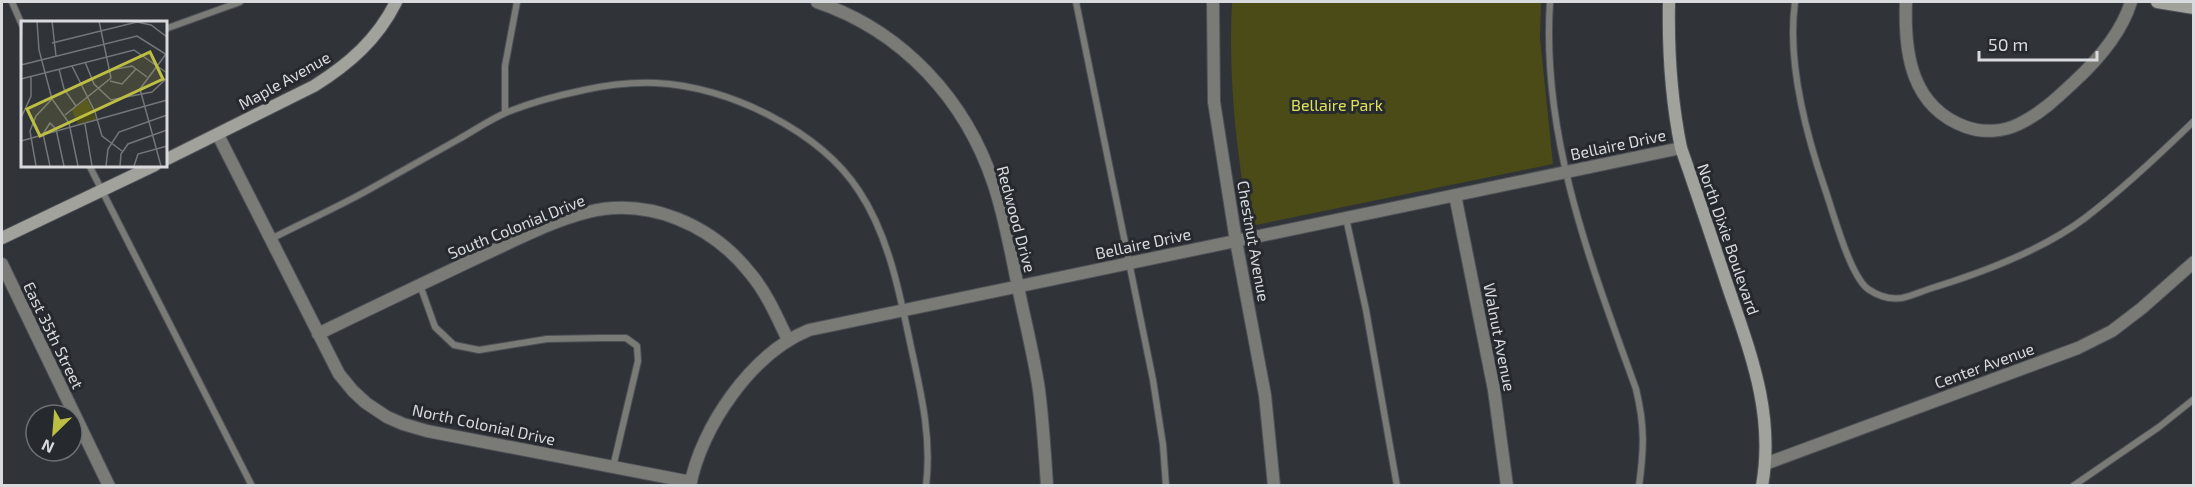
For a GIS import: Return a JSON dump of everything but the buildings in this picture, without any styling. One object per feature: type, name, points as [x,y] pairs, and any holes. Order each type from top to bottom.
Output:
[{"type":"street","name":"Maple Avenue","points":[[166,160],[314,86],[350,62],[383,25],[396,2]]},
{"type":"street","name":"Redwood Drive","points":[[817,2],[855,18],[902,49],[929,72],[954,103],[975,138],[995,186],[1018,286],[1039,390],[1047,486]]},
{"type":"street","name":"Chestnut Avenue","points":[[1212,2],[1214,102],[1236,241],[1265,395],[1274,486]]},
{"type":"street","name":"North Dixie Boulevard","points":[[1668,2],[1668,64],[1675,121],[1750,351],[1765,414],[1766,464],[1762,486]]},
{"type":"street","points":[[1906,2],[1907,50],[1912,70],[1930,104],[1954,123],[1971,129],[1987,131],[2018,125],[2051,103],[2106,49],[2120,29],[2131,2]]},
{"type":"street","points":[[2157,2],[2193,8]]},
{"type":"street","name":"North Colonial Drive","points":[[218,135],[339,374],[366,403],[387,417],[427,431],[690,484]]},
{"type":"street","name":"Bellaire Drive","points":[[690,484],[706,436],[726,402],[752,372],[788,340],[809,330],[1682,148]]},
{"type":"street","points":[[2,238],[153,166]]},
{"type":"street","name":"Walnut Avenue","points":[[1455,195],[1494,390],[1507,486]]},
{"type":"street","name":"South Colonial Drive","points":[[318,334],[420,284],[570,217],[609,208],[652,210],[690,224],[719,242],[752,274],[768,299],[788,340]]},
{"type":"street","name":"Center Avenue","points":[[1766,464],[2078,348],[2112,331],[2127,320],[2193,262]]},
{"type":"street","name":"East 35th Street","points":[[2,264],[109,486]]},
{"type":"lane","points":[[12,2],[21,23]]},
{"type":"lane","points":[[166,29],[240,2]]},
{"type":"lane","points":[[505,113],[505,66],[516,2]]},
{"type":"lane","points":[[1076,2],[1153,380],[1166,486]]},
{"type":"lane","points":[[1550,2],[1550,78],[1556,126],[1579,226],[1643,416],[1643,458],[1639,486]]},
{"type":"lane","points":[[1795,2],[1793,16],[1799,82],[1817,165],[1851,265],[1865,287],[1882,298],[1902,298],[1944,285],[1992,267],[2046,241],[2084,219],[2142,170],[2193,121]]},
{"type":"lane","points":[[270,239],[364,192],[505,113],[585,90],[632,84],[658,83],[737,100],[803,136],[830,158],[860,192],[885,246],[903,310],[926,421],[929,452],[926,486]]},
{"type":"lane","points":[[89,166],[252,486]]},
{"type":"lane","points":[[1346,218],[1368,321],[1397,486]]},
{"type":"lane","points":[[420,284],[435,327],[454,345],[479,350],[547,339],[626,338],[637,346],[638,361],[613,467]]},
{"type":"lane","points":[[2073,486],[2159,427],[2193,399]]},
{"type":"green space","name":"Bellaire Park","points":[[1232,2],[1541,2],[1540,38],[1553,164],[1256,225],[1248,218],[1237,137],[1231,56]]}]
